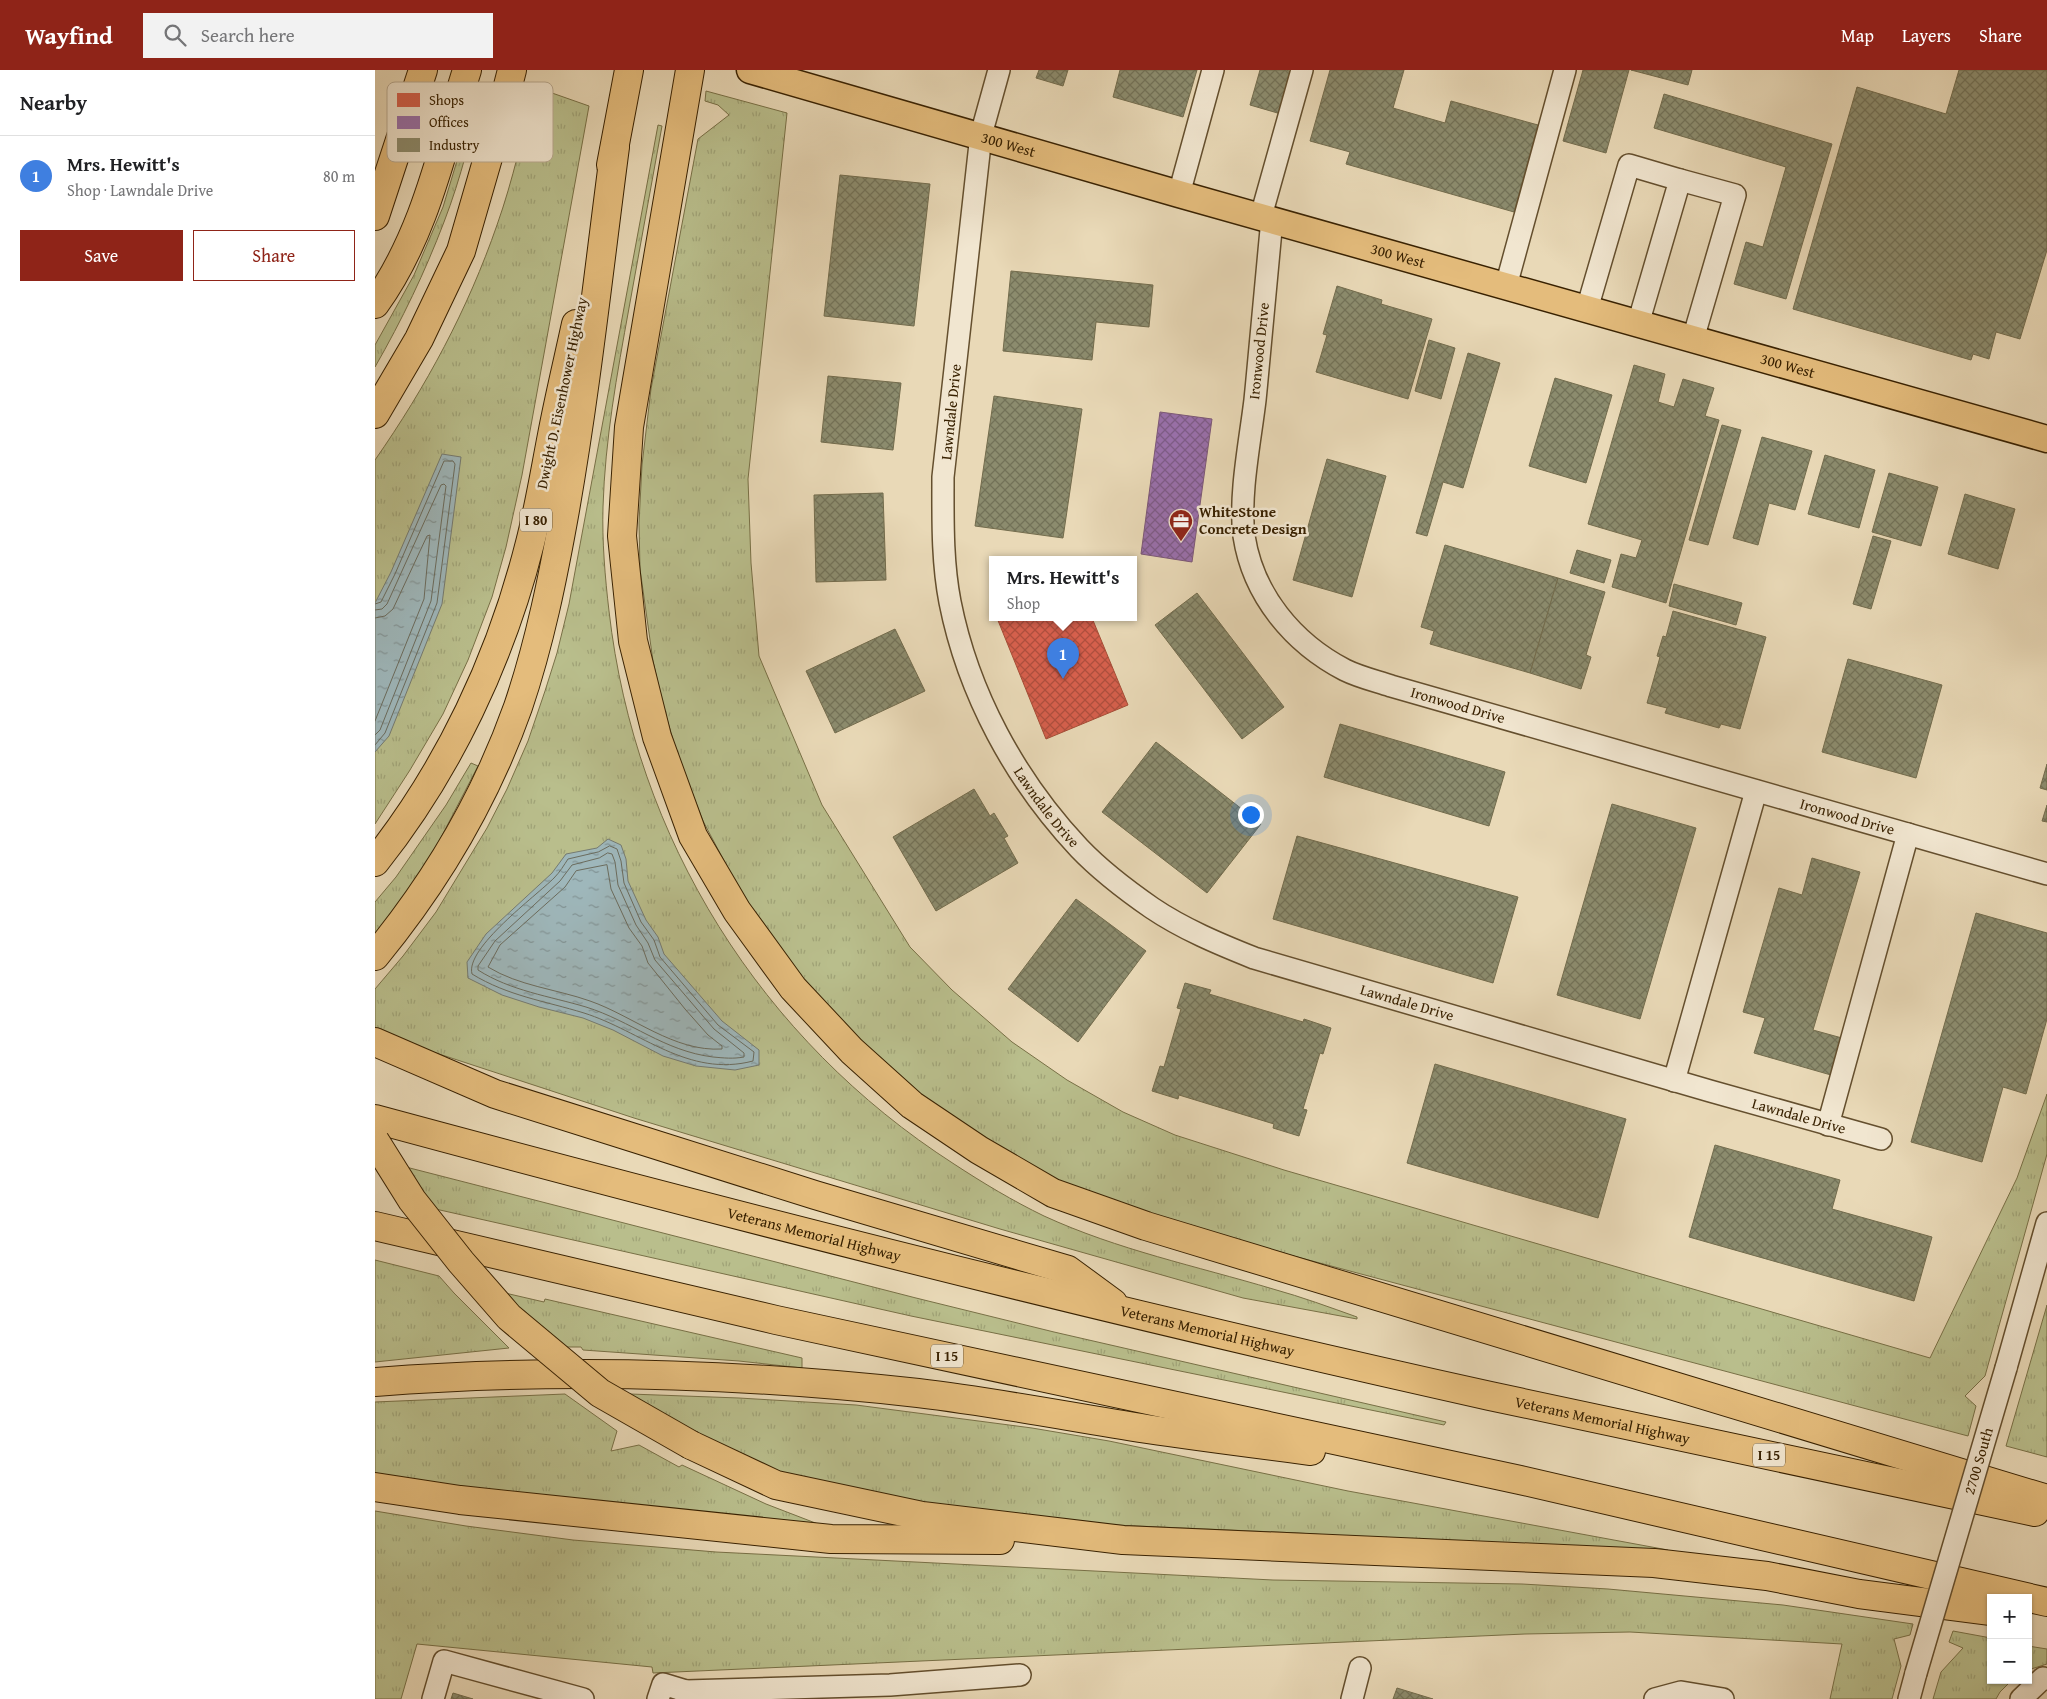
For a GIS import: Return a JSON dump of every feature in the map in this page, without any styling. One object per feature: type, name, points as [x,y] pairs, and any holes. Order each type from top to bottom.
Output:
[{"type":"highway","points":[[419,82],[423,70]]},
{"type":"highway","points":[[463,82],[467,70]]},
{"type":"highway","name":"Dwight D. Eisenhower Highway","points":[[375,862],[423,794],[457,734],[486,674],[511,607],[539,507],[554,425],[615,147],[629,70]]},
{"type":"highway","points":[[689,70],[629,427],[622,536],[633,641],[657,737],[693,836],[737,911],[793,988],[852,1051],[912,1105],[979,1150],[1053,1193],[1146,1226],[2047,1499]]},
{"type":"highway","points":[[375,956],[425,890],[476,802],[495,763],[517,708],[538,642],[553,577],[578,437],[615,147]]},
{"type":"highway","points":[[375,216],[393,162]]},
{"type":"highway","points":[[375,304],[389,284],[429,200],[440,162]]},
{"type":"highway","points":[[375,414],[419,339],[461,251],[487,162]]},
{"type":"highway","points":[[375,1042],[495,1094],[815,1195],[1068,1270],[1124,1311]]},
{"type":"highway","points":[[376,1126],[412,1200],[461,1262],[509,1317],[599,1393],[691,1445],[777,1485],[922,1516],[1123,1540]]},
{"type":"highway","name":"Veterans Memorial Highway","points":[[376,1126],[1124,1311],[1490,1396],[2047,1515]]},
{"type":"highway","name":"I 15","points":[[375,1226],[776,1320],[1520,1480],[2047,1602]]},
{"type":"highway","points":[[375,1382],[507,1375],[601,1374],[713,1377],[795,1382],[886,1390],[991,1403],[1148,1429],[1520,1480]]},
{"type":"highway","points":[[375,1487],[460,1500],[831,1539],[1123,1540],[1654,1563],[1767,1576],[1859,1594],[1987,1610]]},
{"type":"highway","points":[[2032,1617],[2047,1619]]},
{"type":"main road","name":"300 West","points":[[750,70],[981,135],[1179,194],[2047,439]]},
{"type":"street","name":"Lawndale Drive","points":[[999,70],[981,135],[943,477],[943,531],[946,578],[963,652],[981,700],[1003,746],[1038,799],[1079,848],[1108,875],[1153,908],[1199,935],[1254,958],[1873,1137]]},
{"type":"street","points":[[1179,194],[1213,70]]},
{"type":"street","name":"Ironwood Drive","points":[[1302,70],[1266,218],[1255,401],[1244,483],[1244,535],[1251,569],[1265,596],[1282,621],[1312,650],[1346,671],[2047,874]]},
{"type":"street","points":[[1505,286],[1565,70]]},
{"type":"street","points":[[1587,309],[1629,165],[1735,195],[1693,339]]},
{"type":"street","points":[[1638,324],[1680,180]]},
{"type":"street","points":[[1674,1081],[1756,791]]},
{"type":"street","points":[[1828,1125],[1908,834]]},
{"type":"street","name":"2700 South","points":[[1909,1699],[2047,1224]]},
{"type":"street","points":[[433,1699],[444,1661],[583,1699]]},
{"type":"street","points":[[1352,1699],[1360,1668]]},
{"type":"street","points":[[658,1699],[663,1684],[686,1695],[888,1692],[1021,1675]]},
{"type":"street","points":[[2021,1699],[2043,1678],[2047,1679]]},
{"type":"street","points":[[1655,1699],[1681,1692],[1723,1699]]},
{"type":"green space","points":[[706,91],[787,113],[748,479],[751,563],[759,656],[822,805],[910,947],[952,990],[1012,1042],[1067,1080],[1123,1112],[1175,1135],[1284,1170],[1930,1358],[2017,1178],[2047,1094],[2047,1154],[1985,1376],[1965,1396],[1976,1406],[1968,1436],[1170,1223],[1051,1178],[926,1102],[829,1013],[748,906],[703,821],[678,757],[662,702],[653,661],[640,569],[639,523],[642,465],[651,389],[698,139],[729,115],[718,105],[705,101]]},
{"type":"green space","points":[[553,93],[589,106],[522,475],[506,547],[492,597],[468,660],[443,714],[375,824],[375,460],[428,376],[459,317],[486,256],[516,162],[553,162]]},
{"type":"green space","points":[[658,125],[662,126],[620,358],[609,432],[603,507],[605,572],[609,611],[623,695],[647,776],[679,853],[719,926],[767,995],[822,1057],[885,1114],[976,1178],[1044,1216],[1100,1239],[1294,1295],[1357,1317],[1357,1319],[1243,1298],[1000,1229],[634,1118],[375,1031],[375,989],[436,912],[487,828],[528,741],[557,653],[569,604]]},
{"type":"green space","points":[[457,162],[463,162],[456,189],[429,259],[395,332],[375,367],[375,345],[414,275],[443,207]]},
{"type":"green space","points":[[471,763],[478,766],[434,851],[375,936],[375,902],[396,877],[446,805]]},
{"type":"green space","points":[[402,1166],[1054,1332],[1446,1422],[1444,1425],[911,1316],[431,1208]]},
{"type":"green space","points":[[375,1260],[439,1276],[509,1348],[375,1362]]},
{"type":"green space","points":[[505,1293],[544,1302],[545,1299],[802,1358],[802,1368],[565,1347]]},
{"type":"green space","points":[[2047,1305],[2047,1457],[2006,1446]]},
{"type":"green space","points":[[565,1394],[617,1431],[611,1451],[639,1445],[679,1467],[682,1465],[766,1504],[818,1524],[375,1485],[375,1402]]},
{"type":"green space","points":[[630,1394],[856,1405],[1032,1428],[1109,1441],[1348,1491],[1668,1550],[1666,1557],[1298,1533],[976,1519],[801,1480],[721,1447]]},
{"type":"green space","points":[[375,1511],[466,1526],[573,1540],[716,1552],[1273,1580],[1522,1584],[1608,1589],[1783,1605],[1913,1624],[1910,1635],[1894,1639],[1901,1666],[1892,1699],[1830,1699],[1842,1644],[1630,1632],[1525,1634],[653,1673],[652,1667],[417,1644],[401,1699],[375,1699]]},
{"type":"green space","points":[[1953,1631],[1987,1637],[1987,1684],[2008,1684],[1996,1699],[1933,1699],[1941,1672],[1963,1648],[1949,1642]]},
{"type":"green space","points":[[2032,1647],[2047,1649],[2047,1664],[2032,1669]]},
{"type":"water","points":[[442,454],[461,457],[442,604],[389,736],[375,752],[375,603],[391,572]]},
{"type":"water","points":[[608,839],[621,845],[626,859],[628,881],[646,920],[658,937],[664,954],[722,1021],[759,1050],[759,1065],[735,1070],[696,1066],[663,1056],[613,1030],[583,1018],[502,995],[468,978],[467,962],[486,934],[552,873],[566,854],[597,848]]},
{"type":"building: Shops","points":[[998,621],[1093,621],[1128,705],[1046,739]]},
{"type":"building: Offices","points":[[1160,412],[1212,419],[1192,562],[1141,554]]},
{"type":"building: Industry","points":[[1039,70],[1068,70],[1063,86],[1036,78]]},
{"type":"building: Industry","points":[[1120,70],[1197,70],[1183,117],[1113,97]]},
{"type":"building: Industry","points":[[1260,70],[1286,70],[1293,72],[1281,114],[1250,105]]},
{"type":"building: Industry","points":[[1330,70],[1404,70],[1393,108],[1445,123],[1451,101],[1538,125],[1514,212],[1346,164],[1350,152],[1310,141]]},
{"type":"building: Industry","points":[[1583,70],[1629,70],[1606,153],[1563,141]]},
{"type":"building: Industry","points":[[1631,70],[1692,70],[1688,85]]},
{"type":"building: Industry","points":[[1959,70],[2047,70],[2047,250],[2020,339],[1996,332],[1989,359],[1973,354],[1971,360],[1793,309],[1857,87],[1946,114]]},
{"type":"building: Industry","points":[[1664,94],[1832,144],[1786,299],[1734,284],[1746,242],[1763,247],[1786,167],[1654,128]]},
{"type":"building: Industry","points":[[840,175],[930,184],[914,326],[824,316]]},
{"type":"building: Industry","points":[[1011,271],[1153,285],[1149,327],[1096,322],[1092,360],[1003,351]]},
{"type":"building: Industry","points":[[1337,286],[1382,300],[1381,304],[1432,319],[1408,399],[1316,372],[1327,335],[1323,334]]},
{"type":"building: Industry","points":[[1429,340],[1455,348],[1441,399],[1415,391]]},
{"type":"building: Industry","points":[[1468,353],[1500,363],[1463,488],[1443,482],[1427,536],[1416,533]]},
{"type":"building: Industry","points":[[1634,365],[1665,374],[1658,402],[1674,407],[1683,379],[1714,388],[1705,416],[1719,420],[1666,603],[1612,587],[1621,554],[1636,558],[1642,540],[1588,524]]},
{"type":"building: Industry","points":[[828,376],[901,383],[893,450],[821,442]]},
{"type":"building: Industry","points":[[1555,378],[1612,395],[1586,483],[1529,466]]},
{"type":"building: Industry","points":[[994,396],[1082,409],[1063,538],[975,526]]},
{"type":"building: Industry","points":[[1722,425],[1741,430],[1708,545],[1689,540]]},
{"type":"building: Industry","points":[[1762,437],[1812,451],[1795,510],[1769,503],[1758,545],[1733,538]]},
{"type":"building: Industry","points":[[1825,455],[1875,470],[1859,528],[1808,514]]},
{"type":"building: Industry","points":[[1327,459],[1386,476],[1352,597],[1293,580]]},
{"type":"building: Industry","points":[[1889,473],[1938,487],[1921,546],[1872,532]]},
{"type":"building: Industry","points":[[883,493],[886,580],[816,582],[814,495]]},
{"type":"building: Industry","points":[[1965,494],[2015,509],[1998,569],[1948,554]]},
{"type":"building: Industry","points":[[1873,536],[1891,541],[1871,609],[1853,604]]},
{"type":"building: Industry","points":[[1445,545],[1558,578],[1530,673],[1430,644],[1434,631],[1421,627]]},
{"type":"building: Industry","points":[[1577,550],[1611,560],[1604,583],[1570,573]]},
{"type":"building: Industry","points":[[1558,578],[1605,592],[1586,655],[1591,657],[1581,689],[1530,673]]},
{"type":"building: Industry","points":[[1674,584],[1742,603],[1736,625],[1669,606]]},
{"type":"building: Industry","points":[[1197,593],[1284,707],[1242,739],[1155,625]]},
{"type":"building: Industry","points":[[1673,611],[1766,637],[1740,729],[1721,724],[1719,728],[1665,713],[1667,708],[1647,703],[1660,657],[1657,656],[1663,636],[1666,637]]},
{"type":"building: Industry","points":[[895,629],[925,691],[835,733],[806,671]]},
{"type":"building: Industry","points":[[1848,659],[1942,685],[1916,778],[1822,752]]},
{"type":"building: Industry","points":[[1340,724],[1505,772],[1489,826],[1324,777]]},
{"type":"building: Industry","points":[[1156,742],[1261,824],[1207,893],[1102,812]]},
{"type":"building: Industry","points":[[2047,764],[2047,790],[2040,788]]},
{"type":"building: Industry","points":[[974,789],[990,816],[994,813],[1008,836],[1004,838],[1018,863],[936,911],[893,837]]},
{"type":"building: Industry","points":[[1612,804],[1696,828],[1640,1019],[1557,995]]},
{"type":"building: Industry","points":[[2047,805],[2047,822],[2042,821]]},
{"type":"building: Industry","points":[[1297,836],[1518,897],[1493,983],[1273,919]]},
{"type":"building: Industry","points":[[1812,858],[1860,872],[1813,1030],[1842,1038],[1831,1075],[1754,1053],[1765,1018],[1743,1012],[1779,888],[1802,895]]},
{"type":"building: Industry","points":[[1076,899],[1146,951],[1078,1042],[1008,989]]},
{"type":"building: Industry","points":[[1976,913],[2047,933],[2047,1019],[2026,1094],[2003,1087],[1982,1162],[1911,1142]]},
{"type":"building: Industry","points":[[1185,983],[1211,990],[1209,994],[1303,1022],[1304,1019],[1331,1028],[1323,1054],[1320,1053],[1303,1109],[1307,1110],[1299,1136],[1273,1128],[1274,1124],[1179,1095],[1178,1099],[1152,1091],[1160,1066],[1164,1067],[1181,1009],[1177,1008]]},
{"type":"building: Industry","points":[[1435,1064],[1626,1119],[1598,1218],[1407,1163]]},
{"type":"building: Industry","points":[[1715,1145],[1840,1180],[1832,1209],[1932,1237],[1914,1301],[1689,1237]]},
{"type":"building: Industry","points":[[1397,1688],[1433,1699],[1393,1699]]},
{"type":"building: Industry","points":[[453,1693],[473,1699],[451,1699]]},
{"type":"place","name":"WhiteStone Concrete Design","points":[[1181,542]]},
{"type":"place","name":"Mrs. Hewitt's","points":[[1063,679]]}]
